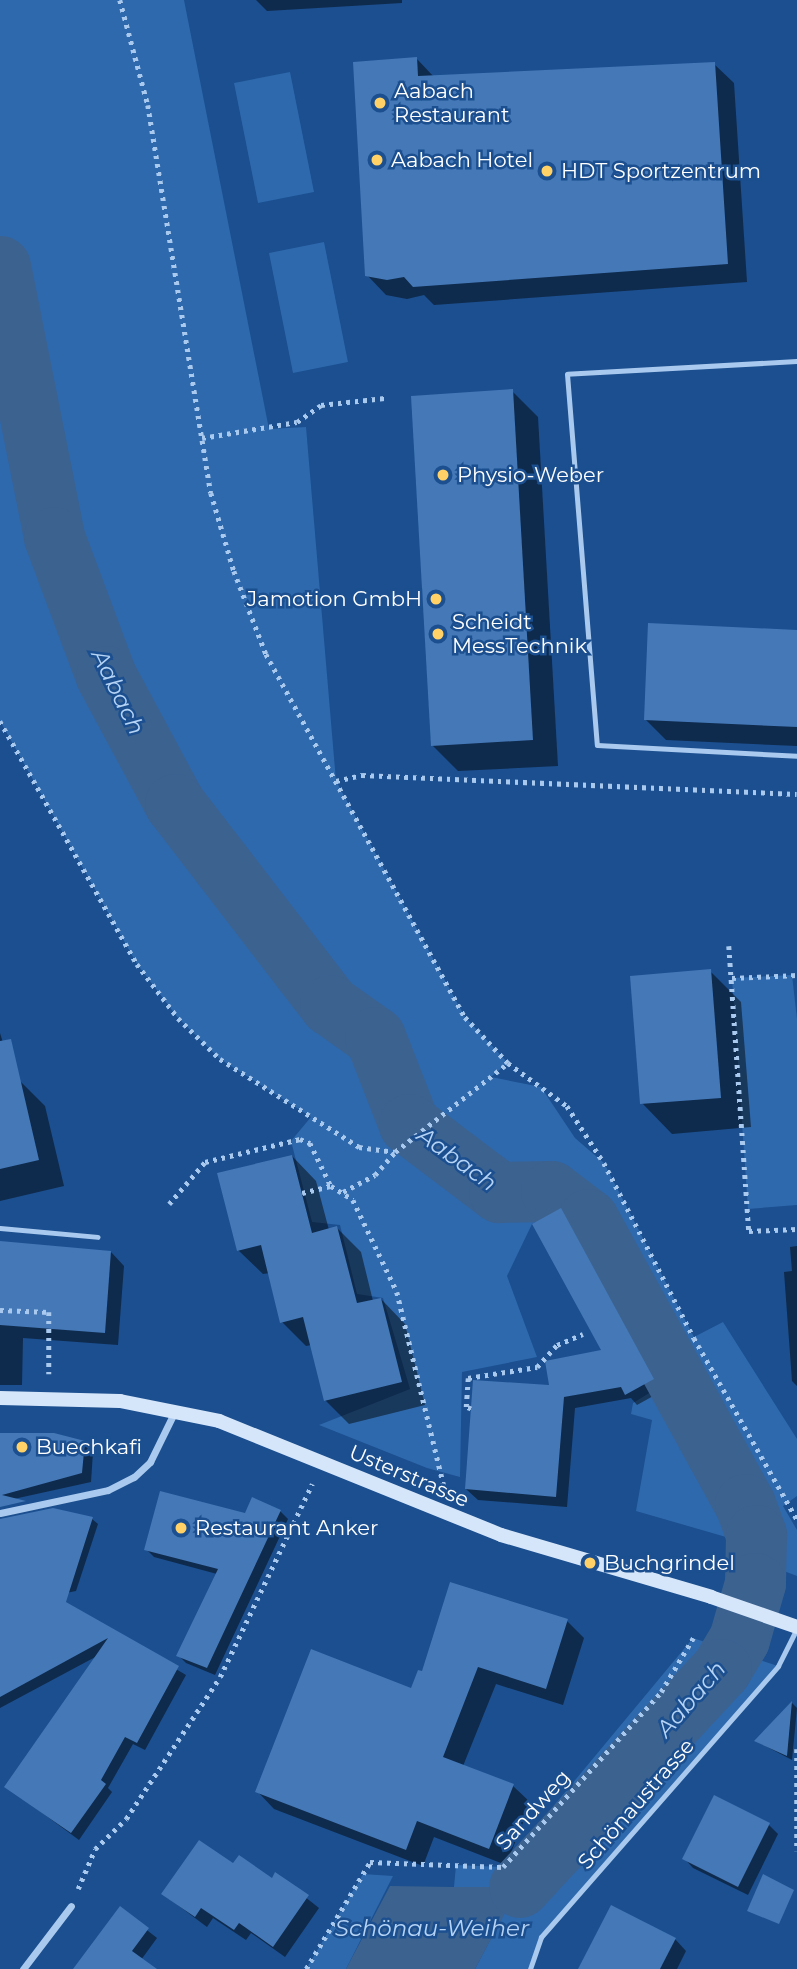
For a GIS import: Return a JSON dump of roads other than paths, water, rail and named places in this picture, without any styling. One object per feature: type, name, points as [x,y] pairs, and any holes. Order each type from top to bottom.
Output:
[{"type":"main road","name":"Usterstrasse","points":[[0,1398],[50,1398],[176,1409],[266,1437],[452,1517],[578,1560],[717,1598],[797,1627]]},
{"type":"street","points":[[0,1513],[108,1490],[134,1477],[150,1462],[176,1409]]},
{"type":"street","points":[[23,1969],[71,1906]]},
{"type":"lane","points":[[797,361],[567,374],[597,745],[797,756]]},
{"type":"lane","points":[[0,1228],[98,1237]]},
{"type":"lane","name":"Schönaustrasse","points":[[530,1969],[541,1937],[778,1666],[797,1627]]},
{"type":"water","name":"Schönau-Weiher","points":[[390,1886],[519,1887],[475,1969],[346,1969]]},
{"type":"waterway","name":"Aabach","points":[[0,266],[54,537],[106,676],[175,804],[330,1005],[375,1037],[409,1124],[499,1192],[551,1191],[588,1219],[745,1504],[756,1535],[755,1583],[739,1639],[721,1669],[519,1887]]},
{"type":"place","name":"Aabach Restaurant","points":[[380,103]]},
{"type":"place","name":"Aabach Hotel","points":[[377,160]]},
{"type":"place","name":"HDT Sportzentrum","points":[[547,171]]},
{"type":"place","name":"Physio-Weber","points":[[443,475]]},
{"type":"place","name":"Jamotion GmbH","points":[[436,599]]},
{"type":"place","name":"Scheidt MessTechnik","points":[[438,634]]},
{"type":"place","name":"Buechkafi","points":[[22,1447]]},
{"type":"place","name":"Restaurant Anker","points":[[181,1528]]},
{"type":"place","name":"Buchgrindel","points":[[590,1563]]}]
